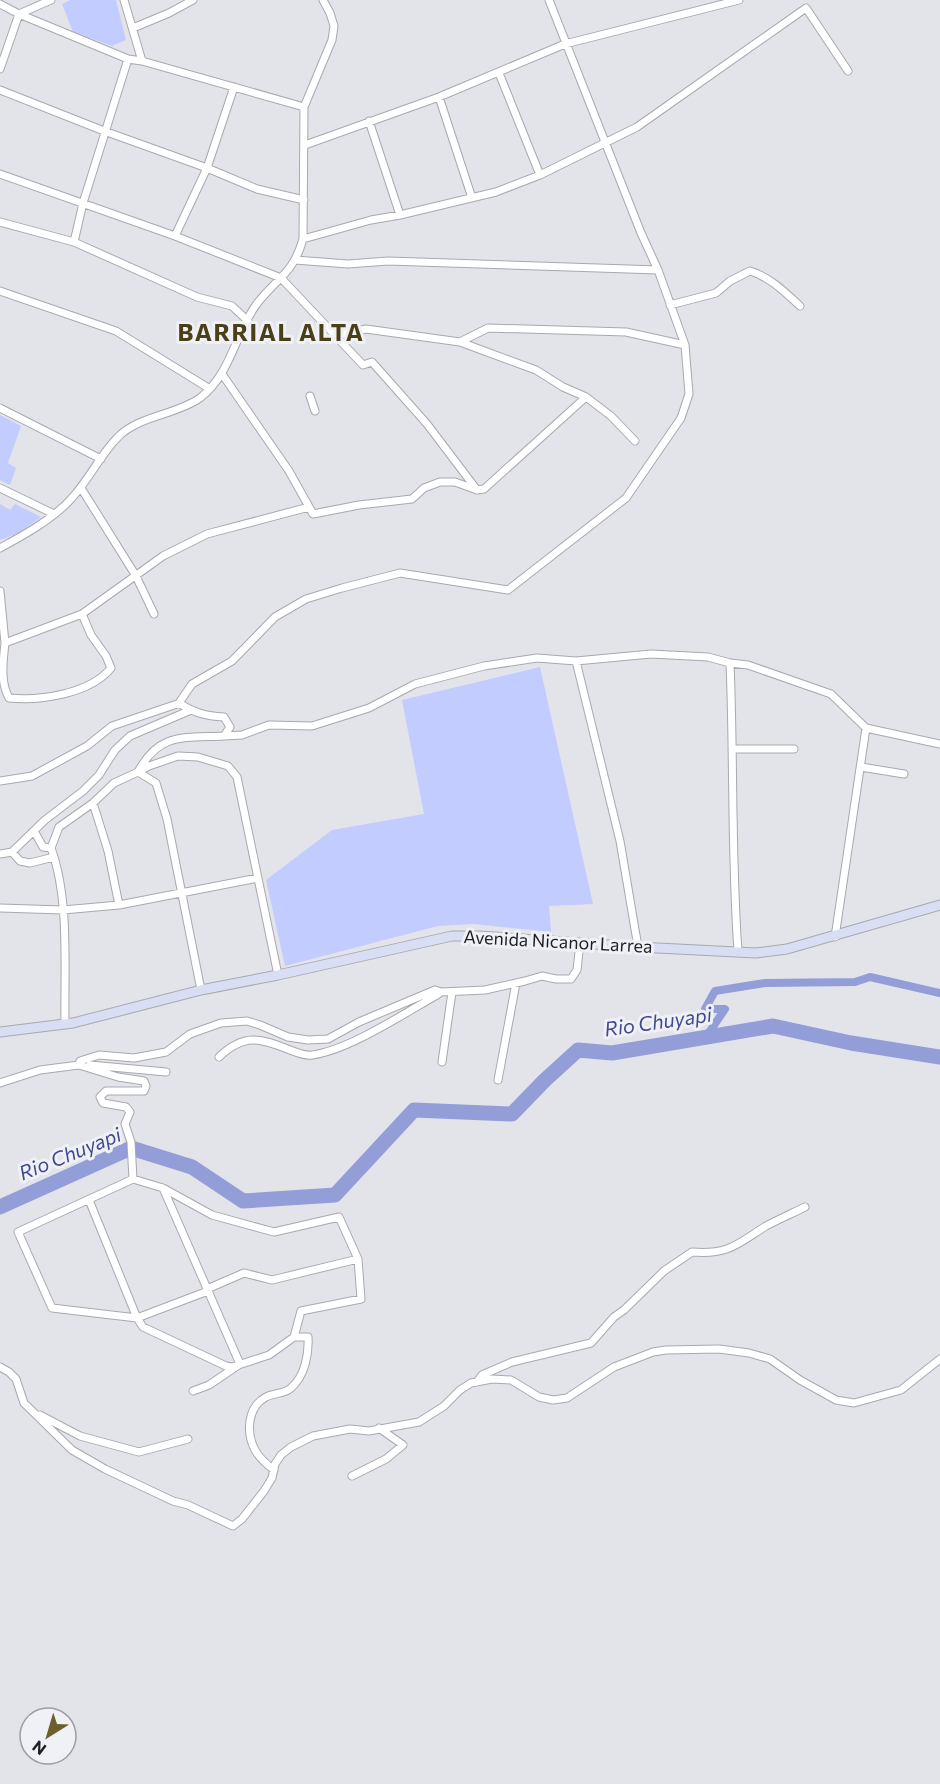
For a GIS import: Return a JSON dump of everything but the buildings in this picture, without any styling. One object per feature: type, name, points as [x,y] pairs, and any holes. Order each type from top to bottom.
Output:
[{"type":"main road","name":"Avenida Nicanor Larrea","points":[[0,1032],[65,1024],[201,990],[452,936],[756,953],[787,949],[835,937],[940,905]]},
{"type":"street","points":[[0,69],[20,14],[51,0]]},
{"type":"street","points":[[124,0],[142,61]]},
{"type":"street","points":[[133,28],[193,0]]},
{"type":"street","points":[[0,548],[54,514],[70,501],[118,436],[132,427],[178,410],[210,389],[222,374],[256,306],[289,271],[303,239],[304,107],[332,40],[334,26],[323,0]]},
{"type":"street","points":[[180,703],[182,696],[192,684],[232,661],[275,617],[306,599],[400,573],[508,590],[626,498],[681,418],[689,394],[685,345],[658,270],[641,233],[549,0]]},
{"type":"street","points":[[305,145],[439,97],[565,44],[739,0]]},
{"type":"street","points":[[0,4],[128,59],[304,107]]},
{"type":"street","points":[[303,239],[371,220],[496,192],[540,175],[637,127],[806,8],[848,71]]},
{"type":"street","points":[[74,242],[104,131],[128,59]]},
{"type":"street","points":[[499,73],[540,175]]},
{"type":"street","points":[[175,236],[207,168],[234,87]]},
{"type":"street","points":[[0,90],[207,168],[256,189],[304,200]]},
{"type":"street","points":[[439,97],[472,198]]},
{"type":"street","points":[[369,121],[400,215]]},
{"type":"street","points":[[0,174],[175,236],[281,278],[363,364],[372,362],[428,424],[477,490]]},
{"type":"street","points":[[0,222],[74,242],[197,297],[232,306],[248,321]]},
{"type":"street","points":[[295,260],[348,264],[388,261],[658,270]]},
{"type":"street","points":[[670,305],[716,293],[730,281],[750,271],[760,274],[800,306]]},
{"type":"street","points":[[0,291],[116,331],[210,389]]},
{"type":"street","points":[[459,342],[488,328],[626,333],[685,345]]},
{"type":"street","points":[[335,336],[366,329],[459,342],[536,370],[562,387],[586,397],[611,416],[635,441]]},
{"type":"street","points":[[222,374],[289,471],[313,514],[359,505],[412,499],[424,488],[440,482],[455,482],[477,490],[484,489],[586,397]]},
{"type":"street","points":[[310,396],[315,411]]},
{"type":"street","points":[[0,408],[101,459]]},
{"type":"street","points":[[0,488],[54,514]]},
{"type":"street","points":[[81,488],[136,576],[154,614]]},
{"type":"street","points":[[5,643],[82,614],[164,556],[207,534],[309,507]]},
{"type":"street","points":[[0,591],[5,643],[2,671],[3,690],[9,698],[44,698],[85,686],[96,682],[111,668],[106,656],[91,635],[82,614]]},
{"type":"street","points":[[138,772],[146,757],[162,743],[186,737],[242,735],[269,725],[312,726],[369,708],[416,684],[484,666],[537,658],[576,661],[651,654],[708,657],[748,665],[831,694],[866,728],[940,744]]},
{"type":"street","points":[[576,661],[620,841],[638,947]]},
{"type":"street","points":[[730,663],[734,749],[733,838],[738,951]]},
{"type":"street","points":[[180,703],[203,715],[224,717],[230,727],[224,736]]},
{"type":"street","points":[[0,781],[32,777],[87,746],[112,726],[180,703]]},
{"type":"street","points":[[0,854],[12,852],[99,775],[115,750],[130,736],[190,710]]},
{"type":"street","points":[[835,937],[866,728]]},
{"type":"street","points":[[734,749],[794,748]]},
{"type":"street","points":[[65,1024],[63,910],[57,866],[51,848],[59,827],[93,803],[114,783],[178,756],[198,757],[228,765],[237,777],[279,975]]},
{"type":"street","points":[[861,768],[904,774]]},
{"type":"street","points":[[138,772],[156,783],[166,819],[201,990]]},
{"type":"street","points":[[93,803],[108,851],[119,905]]},
{"type":"street","points":[[34,831],[43,847],[51,848]]},
{"type":"street","points":[[12,852],[20,861],[30,863],[54,857]]},
{"type":"street","points":[[0,908],[63,910],[119,905],[258,878]]},
{"type":"street","points":[[79,1065],[80,1061],[99,1055],[134,1058],[166,1052],[190,1034],[221,1023],[247,1021],[288,1037],[308,1040],[328,1039],[370,1017],[435,990],[453,992],[485,990],[542,976],[571,979],[578,970],[580,943]]},
{"type":"street","points":[[498,1080],[516,983]]},
{"type":"street","points":[[219,1057],[240,1041],[257,1038],[301,1055],[313,1055],[339,1048],[441,992]]},
{"type":"street","points":[[442,1062],[453,992]]},
{"type":"street","points":[[0,1083],[40,1070],[65,1065],[106,1065],[166,1072]]},
{"type":"street","points":[[79,1065],[118,1077],[144,1081],[146,1086],[144,1091],[106,1091],[100,1097],[103,1103],[126,1107],[130,1112],[125,1124],[131,1142],[133,1179]]},
{"type":"street","points":[[294,1337],[301,1311],[361,1299],[358,1259],[339,1217],[274,1232],[212,1215],[163,1188],[133,1179],[18,1232],[52,1308],[137,1318],[244,1273],[272,1280],[358,1259]]},
{"type":"street","points":[[163,1188],[240,1364]]},
{"type":"street","points":[[89,1200],[137,1318],[143,1327],[232,1367],[269,1354],[294,1337],[308,1337],[309,1351],[300,1377],[290,1389],[267,1396],[258,1402],[251,1414],[249,1433],[254,1449],[264,1464],[274,1470]]},
{"type":"street","points":[[477,1382],[482,1375],[512,1362],[591,1343],[614,1317],[664,1271],[692,1252],[712,1254],[740,1244],[768,1225],[805,1207]]},
{"type":"street","points":[[0,1367],[16,1379],[24,1403],[72,1450],[173,1502],[188,1505],[233,1526],[242,1519],[264,1491],[272,1478],[275,1464],[291,1447],[313,1436],[350,1429],[369,1431],[419,1422],[429,1417],[460,1390],[477,1382],[492,1379],[511,1380],[539,1397],[553,1400],[567,1398],[614,1367],[645,1355],[666,1350],[719,1349],[749,1353],[770,1359],[800,1380],[836,1400],[854,1403],[901,1390],[940,1359]]},
{"type":"street","points":[[193,1391],[209,1385],[240,1364]]},
{"type":"street","points":[[32,1411],[80,1436],[139,1452],[188,1439]]},
{"type":"street","points":[[352,1476],[386,1459],[403,1445],[379,1428]]},
{"type":"shaded area","points":[[70,0],[116,0],[126,40],[112,46],[73,32],[62,4]]},
{"type":"shaded area","points":[[0,415],[21,426],[8,463],[16,468],[10,485],[0,480]]},
{"type":"shaded area","points":[[0,504],[10,510],[15,504],[41,517],[19,533],[0,540]]},
{"type":"shaded area","points":[[540,667],[593,904],[549,906],[551,932],[474,924],[438,926],[285,966],[266,880],[332,830],[424,814],[402,700]]},
{"type":"waterway","points":[[706,1037],[725,1009],[705,1009],[715,991],[765,983],[855,982],[870,977],[940,993]]},
{"type":"waterway","name":"Rio Chuyapi","points":[[0,1207],[131,1148],[192,1167],[243,1201],[335,1195],[414,1110],[512,1114],[578,1050],[612,1053],[773,1026],[851,1043],[940,1057]]},
{"type":"district","name":"BARRIAL ALTA","points":[[271,333]]}]
